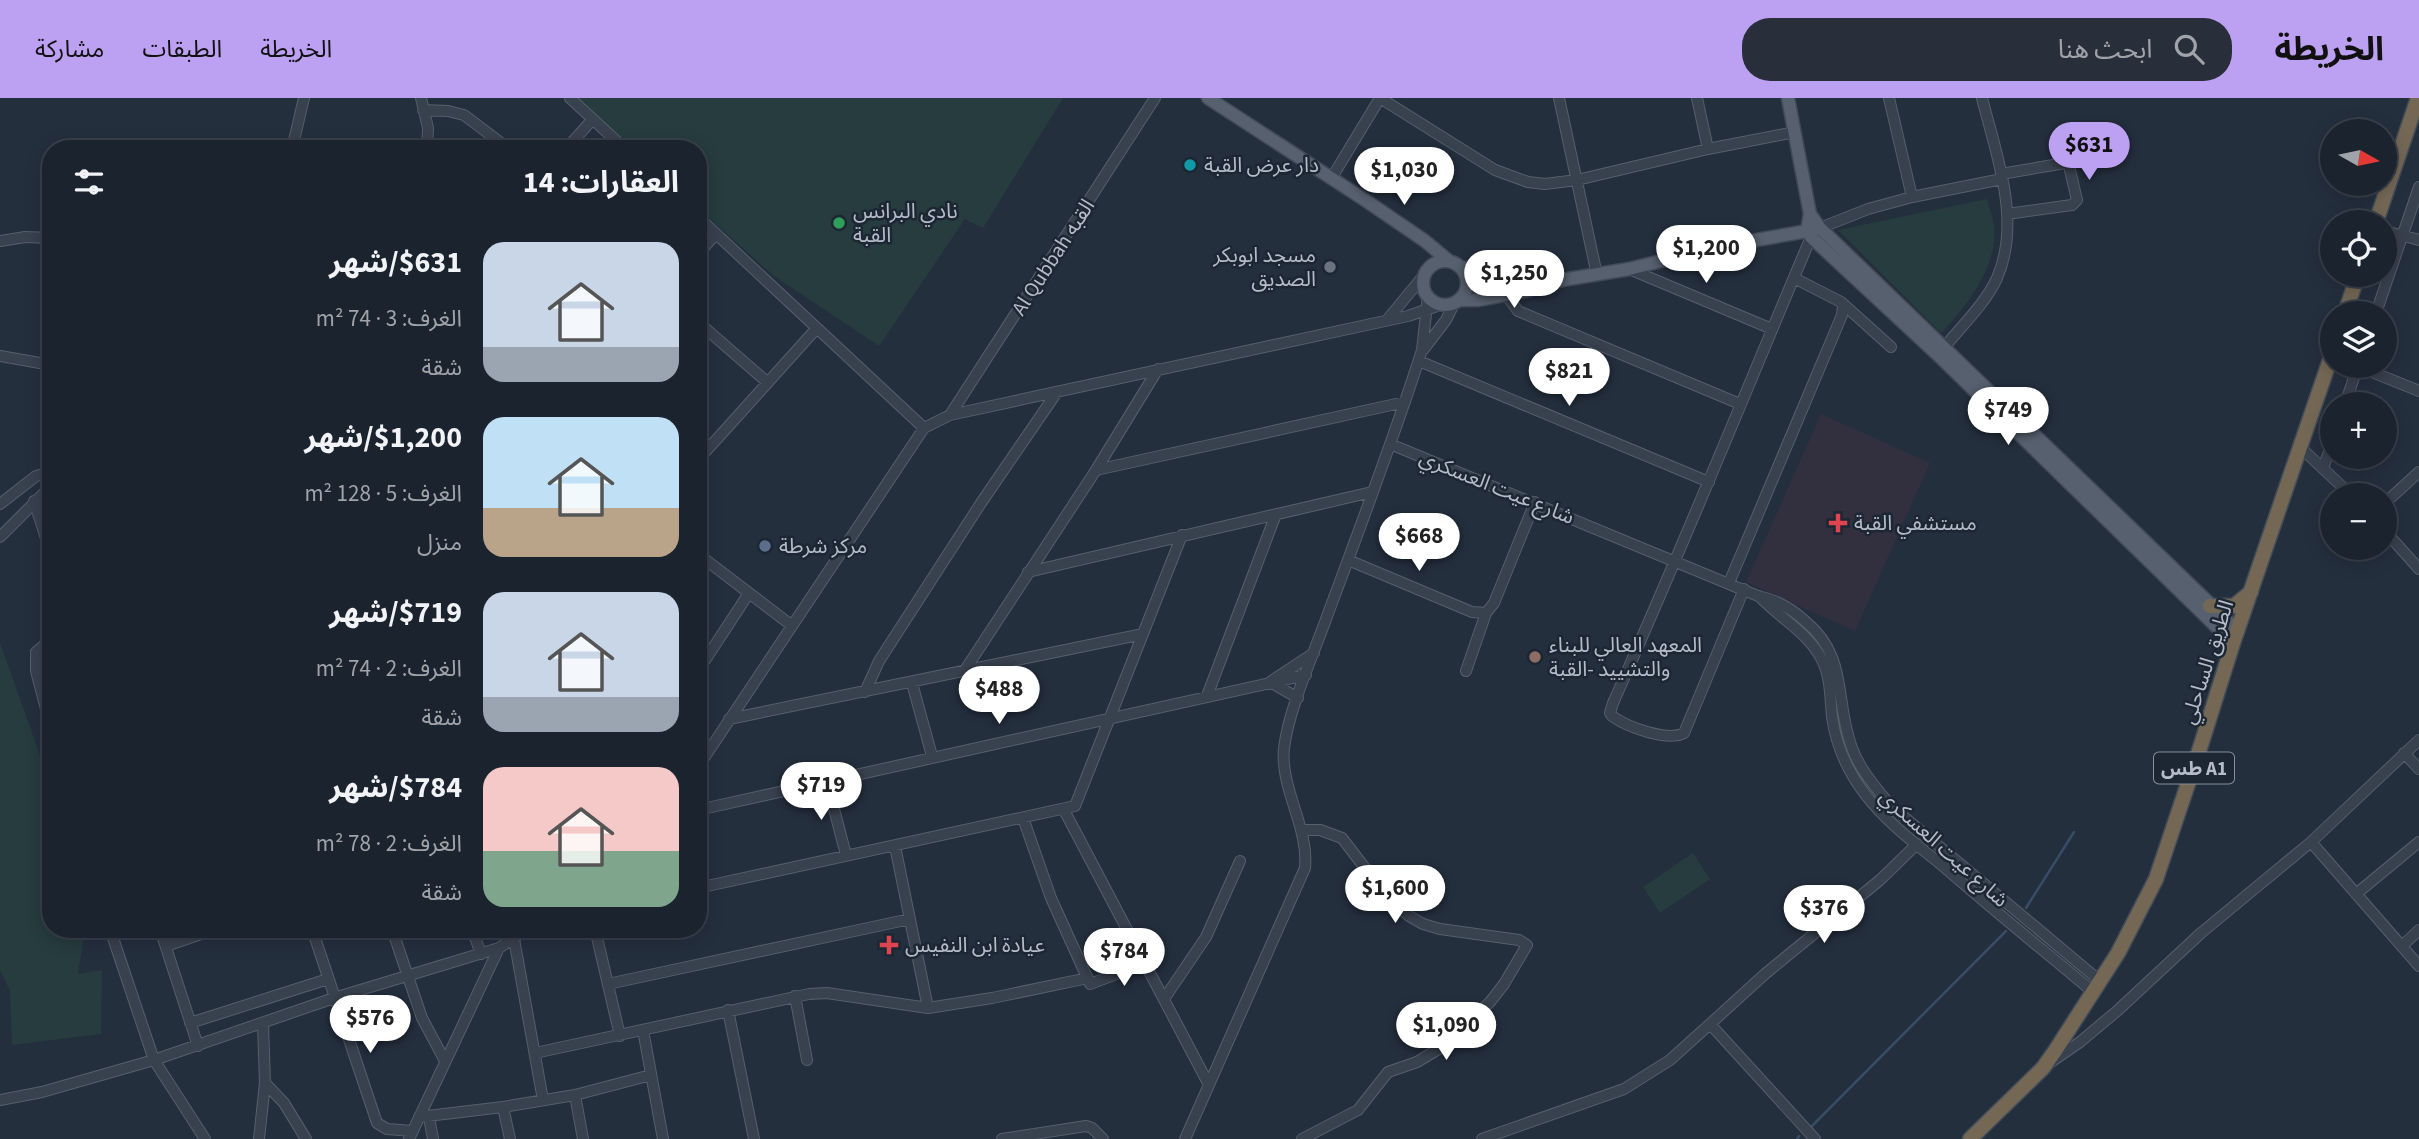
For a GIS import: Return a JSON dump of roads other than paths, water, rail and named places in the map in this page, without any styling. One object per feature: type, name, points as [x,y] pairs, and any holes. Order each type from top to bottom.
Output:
[{"type":"highway","points":[[2380,210],[2418,98]]},
{"type":"highway","name":"الطريق الساحلي","points":[[1970,1139],[2043,1068],[2118,953],[2156,879],[2324,378]]},
{"type":"highway","points":[[2210,606],[2234,606],[2252,591]]},
{"type":"main road","points":[[1208,98],[1425,241],[1448,261],[1461,267],[1506,276],[1562,280]]},
{"type":"main road","points":[[1788,98],[1813,232],[2210,606],[2235,637]]},
{"type":"main road","points":[[1448,261],[1434,263],[1425,274],[1424,289],[1428,296],[1440,304],[1478,300],[1562,280],[1629,270],[1717,247],[1813,232]]},
{"type":"main road","points":[[1457,302],[1465,294],[1468,280],[1461,267]]},
{"type":"main road","points":[[1941,351],[2235,637]]},
{"type":"street","points":[[294,140],[304,98]]},
{"type":"street","points":[[421,98],[428,128],[427,140]]},
{"type":"street","points":[[570,98],[615,140]]},
{"type":"street","name":"Al Qubbah القبه","points":[[950,415],[1155,98]]},
{"type":"street","points":[[1331,179],[1380,98],[1495,170],[1521,180],[1545,184],[1577,180],[1708,149],[1795,132]]},
{"type":"street","points":[[1559,98],[1597,275]]},
{"type":"street","points":[[1697,98],[1708,149]]},
{"type":"street","points":[[1889,98],[1912,197]]},
{"type":"street","points":[[1941,351],[1985,298],[1997,279],[2008,236],[2001,176],[1984,98]]},
{"type":"street","points":[[423,110],[464,115],[497,140]]},
{"type":"street","points":[[574,140],[592,120]]},
{"type":"street","points":[[1744,589],[1684,733],[1677,736],[1631,727],[1612,716],[1611,708],[1677,561],[1813,232],[1868,209],[1912,197],[2065,163],[2069,166],[2077,200],[2072,205],[2007,214]]},
{"type":"street","points":[[2380,301],[2419,187]]},
{"type":"street","points":[[707,226],[923,428]]},
{"type":"street","points":[[707,244],[716,234]]},
{"type":"street","points":[[2397,234],[2419,240]]},
{"type":"street","points":[[0,242],[25,237],[42,238]]},
{"type":"street","points":[[1629,270],[1772,329]]},
{"type":"street","points":[[1387,320],[1425,274]]},
{"type":"street","points":[[1506,276],[1512,305],[1518,311],[1740,404]]},
{"type":"street","points":[[1794,278],[1836,299],[1891,347]]},
{"type":"street","points":[[1185,1139],[1301,881],[1306,855],[1287,778],[1284,751],[1298,698],[1419,361],[1428,296]]},
{"type":"street","points":[[1422,350],[1457,302]]},
{"type":"street","points":[[707,753],[923,428],[950,415],[1387,320],[1425,311],[1440,304]]},
{"type":"street","points":[[1729,583],[1842,315],[1843,306]]},
{"type":"street","points":[[707,330],[767,382]]},
{"type":"street","points":[[707,450],[816,330]]},
{"type":"street","points":[[0,356],[42,363]]},
{"type":"street","points":[[1419,361],[1709,482]]},
{"type":"street","points":[[965,670],[1096,470],[1158,369]]},
{"type":"street","points":[[2387,378],[2419,391]]},
{"type":"street","points":[[864,692],[879,661],[1057,392]]},
{"type":"street","points":[[1096,470],[1405,402]]},
{"type":"street","name":"شارع عيت العسكري","points":[[1390,444],[1758,596],[1780,602],[1794,611],[1824,639],[1833,656],[1839,675],[1843,714],[1853,749],[1874,787],[1891,806],[2097,987]]},
{"type":"street","points":[[2300,447],[2320,465]]},
{"type":"street","points":[[2324,469],[2339,483]]},
{"type":"street","points":[[2397,492],[2419,472]]},
{"type":"street","points":[[0,504],[36,476],[42,474]]},
{"type":"street","points":[[1028,572],[1373,492]]},
{"type":"street","points":[[0,537],[42,493]]},
{"type":"street","points":[[34,501],[42,526]]},
{"type":"street","points":[[1466,671],[1486,613],[1494,603],[1535,502]]},
{"type":"street","points":[[1207,696],[1276,514]]},
{"type":"street","points":[[707,886],[1075,806],[1182,535]]},
{"type":"street","points":[[2397,544],[2419,569]]},
{"type":"street","points":[[1348,560],[1472,612],[1486,613]]},
{"type":"street","points":[[707,561],[791,625]]},
{"type":"street","points":[[707,657],[749,593]]},
{"type":"street","name":"شارع عيت العسكري","points":[[1758,596],[1802,634],[1819,654],[1828,679],[1832,717],[1842,755],[1866,795],[1882,814],[1917,845],[2097,987]]},
{"type":"street","points":[[729,719],[1143,634]]},
{"type":"street","points":[[42,647],[36,652],[36,671],[42,694]]},
{"type":"street","points":[[1270,682],[1314,652]]},
{"type":"street","points":[[707,808],[1306,675]]},
{"type":"street","points":[[1270,682],[1298,698]]},
{"type":"street","points":[[912,683],[932,756]]},
{"type":"street","points":[[2043,1068],[2117,1011],[2202,933],[2311,842],[2419,740]]},
{"type":"street","points":[[2404,753],[2419,769]]},
{"type":"street","points":[[827,782],[846,855]]},
{"type":"street","points":[[1882,814],[1891,806]]},
{"type":"street","points":[[1064,810],[1209,1085]]},
{"type":"street","points":[[1023,817],[1051,898],[1090,984],[1146,963]]},
{"type":"street","points":[[1301,830],[1320,830],[1342,838],[1388,898],[1423,924],[1440,929],[1519,940],[1527,945],[1490,1002],[1442,1047],[1417,1062],[1388,1072],[1358,1110],[1302,1139]]},
{"type":"street","points":[[2311,842],[2419,966]]},
{"type":"street","points":[[2357,894],[2419,842]]},
{"type":"street","points":[[1482,1139],[1624,1089],[1670,1060],[1765,974],[1880,880],[1917,845]]},
{"type":"street","points":[[895,846],[928,1008]]},
{"type":"street","points":[[1164,999],[1206,937],[1240,861]]},
{"type":"street","points":[[608,984],[910,919]]},
{"type":"street","points":[[2402,946],[2419,930]]},
{"type":"street","points":[[113,938],[154,1060],[205,1139]]},
{"type":"street","points":[[163,938],[198,1046]]},
{"type":"street","points":[[166,946],[190,938]]},
{"type":"street","points":[[315,938],[377,1123],[387,1129],[411,1135],[424,1117],[445,1060],[499,948]]},
{"type":"street","points":[[395,938],[422,1017],[445,1060]]},
{"type":"street","points":[[475,938],[481,954]]},
{"type":"street","points":[[597,938],[620,1036]]},
{"type":"street","points":[[0,1100],[42,1092],[154,1060],[407,974],[499,948],[514,939],[543,1100]]},
{"type":"street","points":[[535,1053],[795,996],[827,993],[928,1008],[1088,978]]},
{"type":"street","points":[[190,1023],[328,979]]},
{"type":"street","points":[[795,996],[807,1060]]},
{"type":"street","points":[[728,1010],[754,1139]]},
{"type":"street","points":[[259,1139],[265,1083],[263,1024]]},
{"type":"street","points":[[1710,1024],[1815,1139]]},
{"type":"street","points":[[643,1030],[663,1139]]},
{"type":"street","points":[[424,1117],[575,1095],[651,1075]]},
{"type":"street","points":[[265,1083],[284,1103],[306,1139]]},
{"type":"street","points":[[575,1095],[583,1139]]},
{"type":"street","points":[[503,1107],[510,1139]]},
{"type":"street","points":[[424,1117],[433,1139]]},
{"type":"street","points":[[1002,1139],[1086,1126],[1103,1139]]},
{"type":"waterway","points":[[2026,908],[2074,832]]},
{"type":"waterway","points":[[1811,1127],[2006,931]]},
{"type":"place","name":"دار عرض القبة","points":[[1190,165]]},
{"type":"place","name":"نادي البرانس القبة","points":[[839,223]]},
{"type":"place","name":"مسجد ابوبكر الصديق","points":[[1330,267]]},
{"type":"place","name":"مستشفي القبة","points":[[1838,523]]},
{"type":"place","name":"مركز شرطة","points":[[765,546]]},
{"type":"place","name":"المعهد العالي للبناء والتشييد -القبة","points":[[1535,657]]},
{"type":"place","name":"عيادة ابن النفيس","points":[[889,945]]}]
